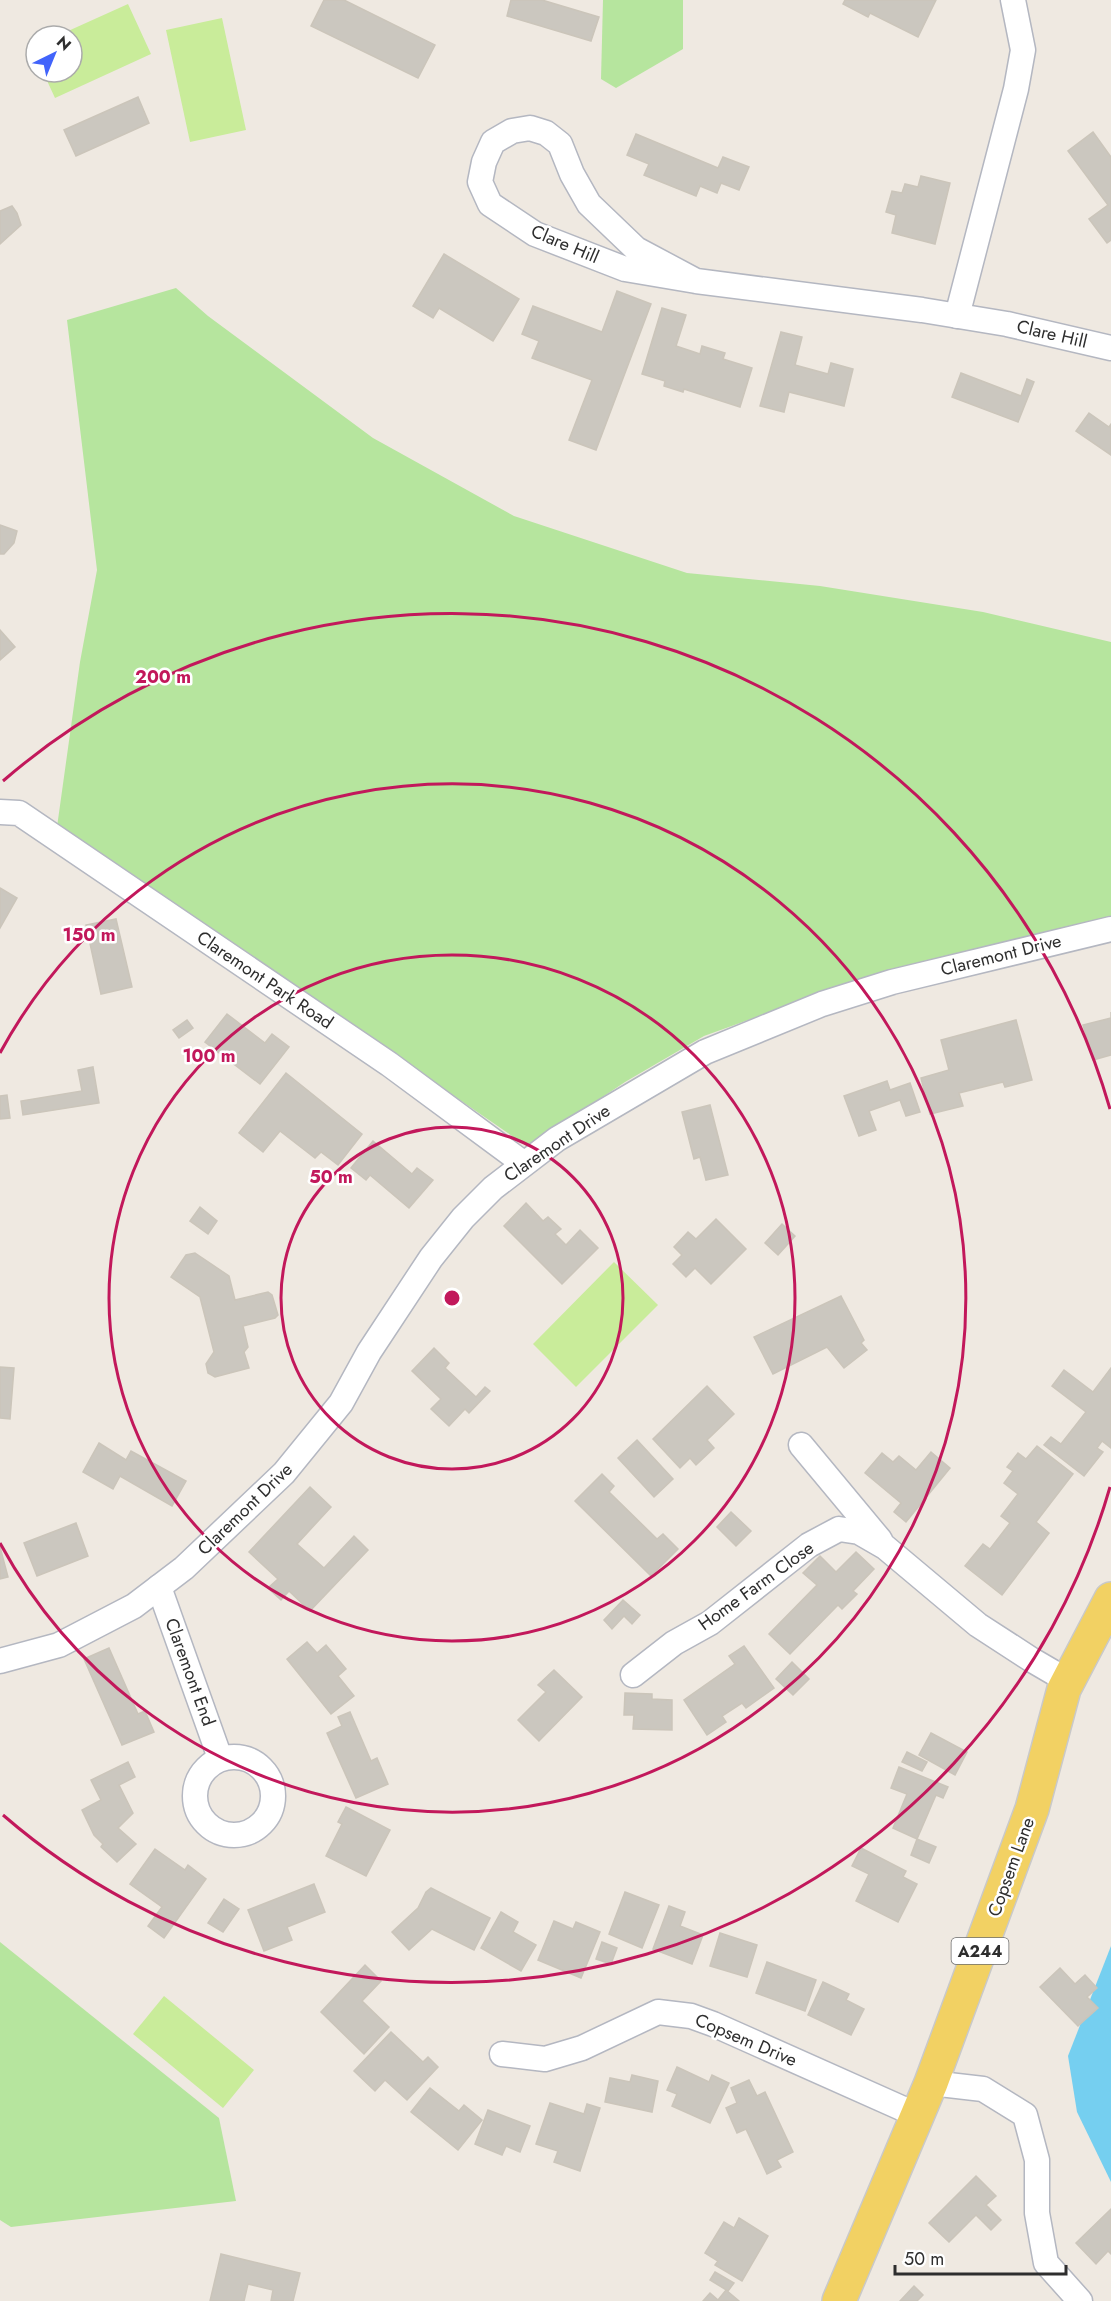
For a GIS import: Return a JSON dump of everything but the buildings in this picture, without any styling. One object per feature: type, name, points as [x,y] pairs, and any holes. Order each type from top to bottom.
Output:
[{"type":"main road","name":"Copsem Lane","points":[[839,2301],[931,2083],[1032,1809],[1064,1689],[1110,1602]]},
{"type":"street","points":[[957,316],[1016,88],[1023,50],[1013,0]]},
{"type":"street","name":"Clare Hill","points":[[696,280],[636,249],[597,212],[589,204],[572,174],[560,144],[546,134],[530,128],[512,131],[493,142],[484,162],[480,182],[490,204],[535,234],[625,268],[696,280],[1007,324],[1111,348]]},
{"type":"street","name":"Claremont Park Road","points":[[0,812],[19,813],[389,1064],[523,1163]]},
{"type":"street","name":"Claremont Drive","points":[[0,1661],[59,1645],[134,1606],[184,1568],[284,1473],[341,1403],[369,1352],[431,1258],[463,1218],[493,1188],[557,1139],[652,1081],[705,1052],[822,1004],[892,982],[1111,929]]},
{"type":"street","name":"Home Farm Close","points":[[801,1445],[885,1546],[978,1625],[1068,1681]]},
{"type":"street","name":"Home Farm Close","points":[[633,1675],[674,1643],[710,1623],[809,1545],[839,1529],[859,1532],[885,1546]]},
{"type":"street","name":"Claremont End","points":[[159,1587],[220,1758]]},
{"type":"street","name":"Copsem Drive","points":[[502,2054],[545,2059],[582,2048],[658,2012],[691,2016],[917,2115]]},
{"type":"street","points":[[931,2083],[983,2089],[1025,2115],[1037,2160],[1037,2213],[1046,2263],[1080,2301]]},
{"type":"green space","points":[[603,0],[683,0],[683,49],[616,88],[601,79]]},
{"type":"green space","points":[[128,4],[151,54],[55,98],[49,84],[84,84],[84,24]]},
{"type":"green space","points":[[222,18],[246,130],[190,142],[166,30]]},
{"type":"green space","points":[[176,288],[208,316],[373,438],[514,516],[687,573],[820,586],[983,612],[1111,642],[1111,919],[823,993],[704,1036],[625,1082],[528,1147],[271,970],[57,827],[80,662],[97,570],[67,320]]},
{"type":"green space","points":[[614,1262],[658,1305],[576,1387],[533,1344]]},
{"type":"green space","points":[[0,1942],[219,2118],[236,2201],[11,2227],[0,2220]]},
{"type":"green space","points":[[164,1996],[254,2070],[223,2108],[133,2034]]},
{"type":"water","points":[[1111,1946],[1111,2182],[1077,2112],[1068,2056]]}]
